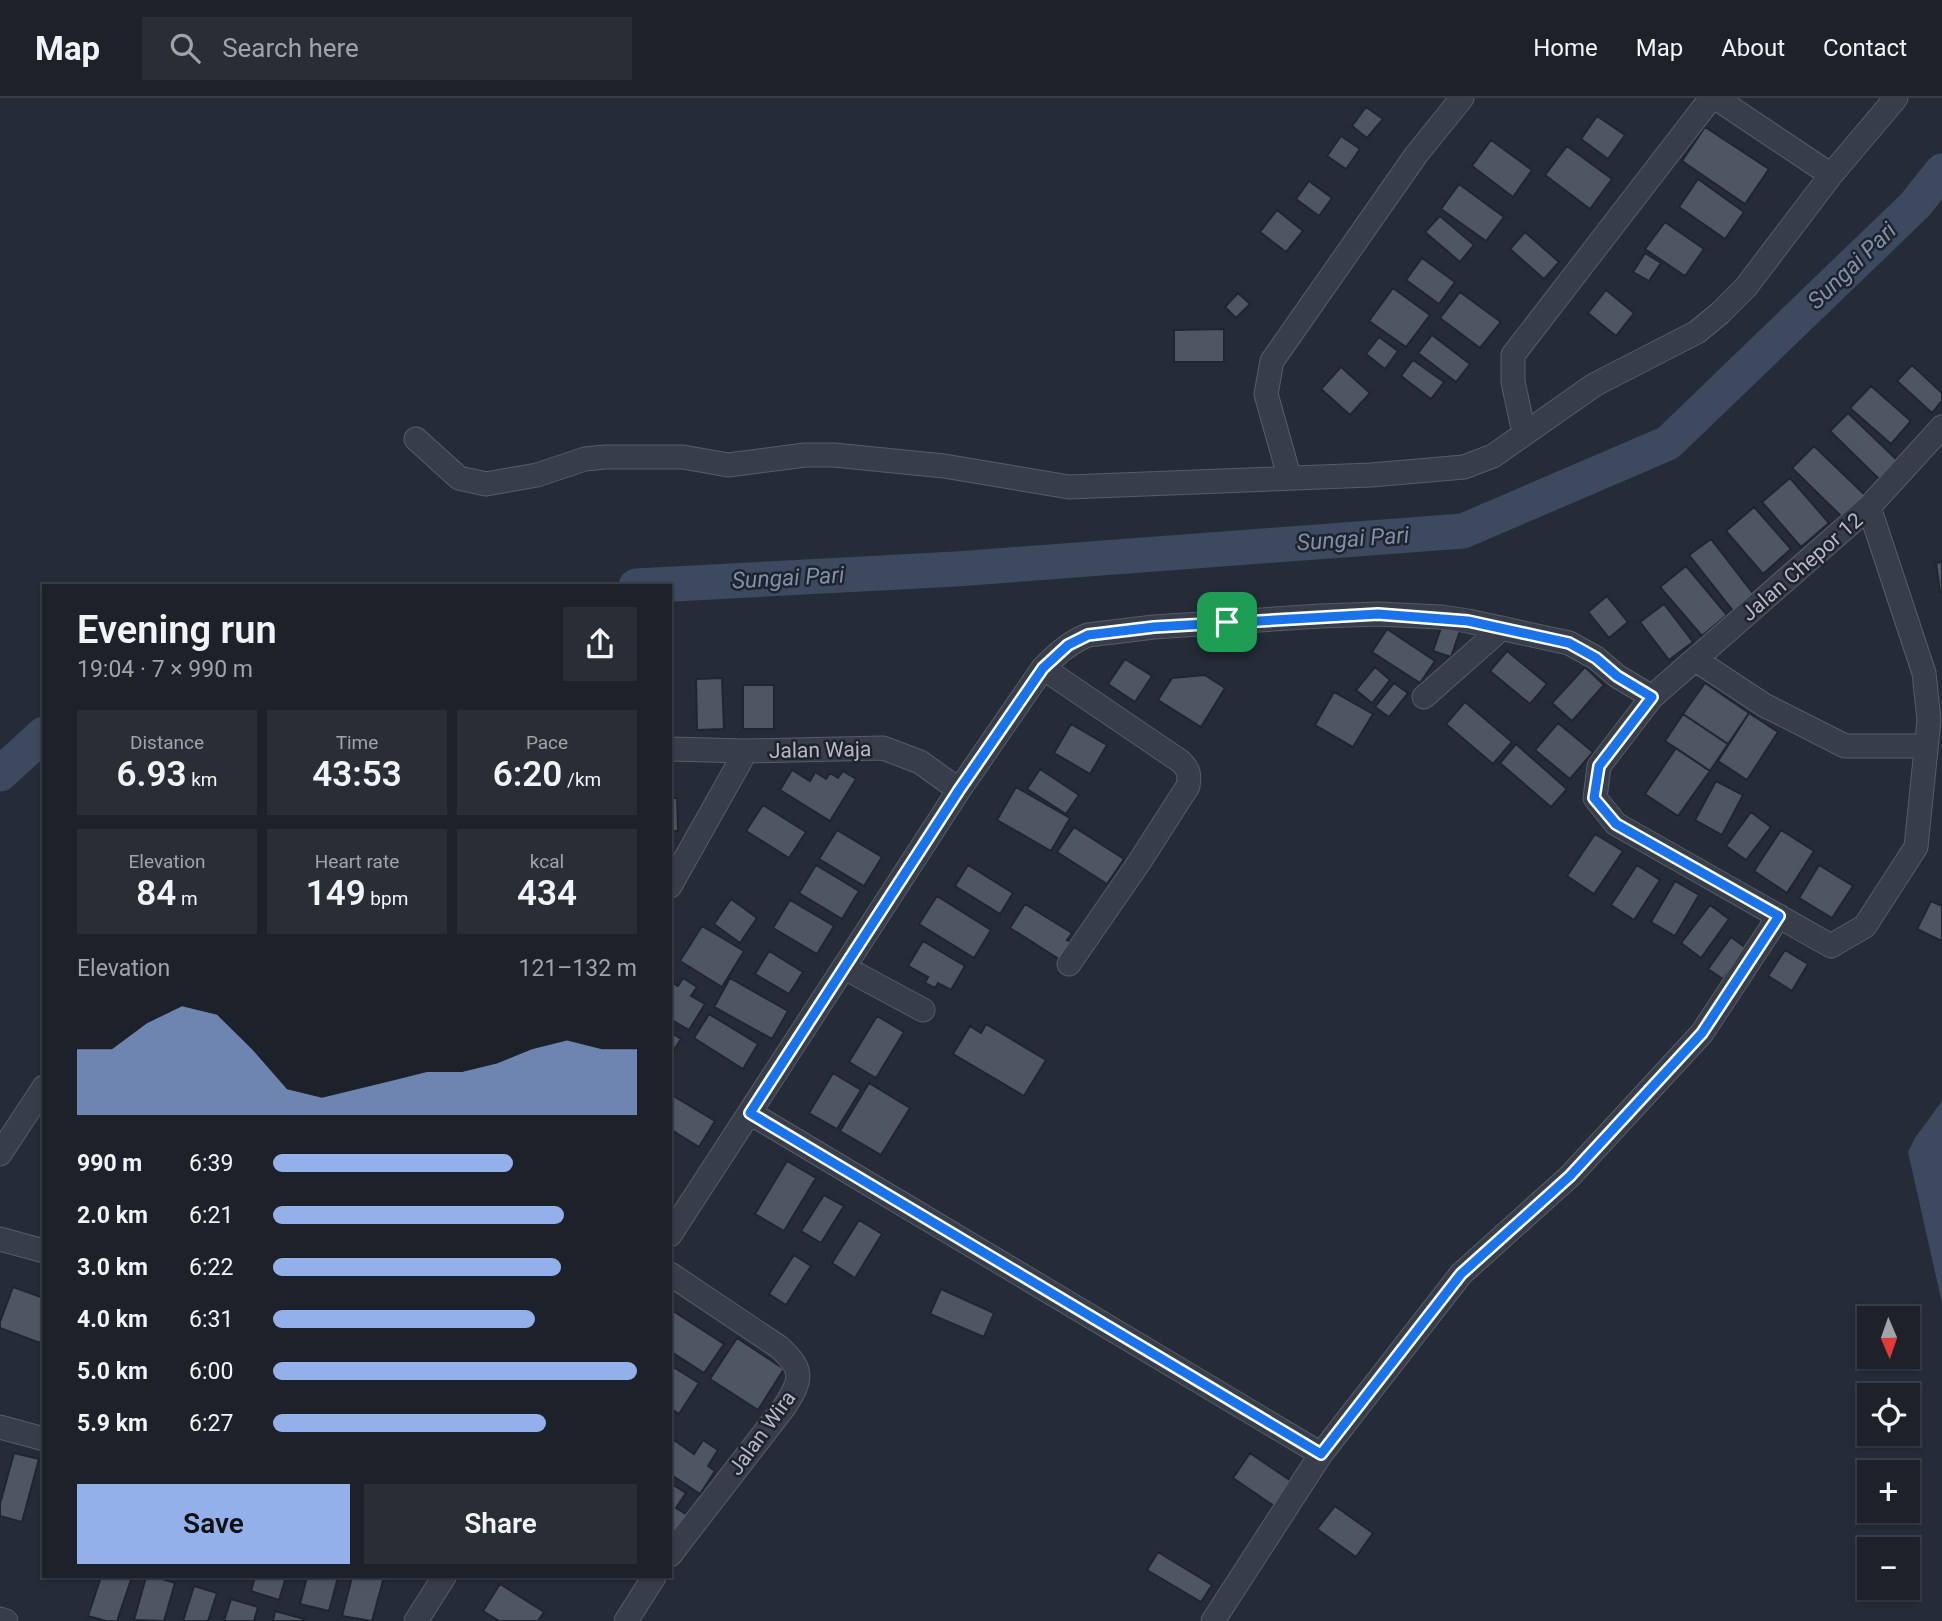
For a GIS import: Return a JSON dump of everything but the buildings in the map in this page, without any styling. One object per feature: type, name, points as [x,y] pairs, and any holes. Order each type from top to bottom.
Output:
[{"type":"street","points":[[1289,476],[1266,394],[1272,361],[1416,155],[1462,98]]},
{"type":"street","points":[[1524,433],[1513,382],[1513,355],[1714,98],[1831,175]]},
{"type":"street","points":[[416,439],[459,478],[486,484],[537,475],[585,459],[605,457],[683,457],[728,465],[834,455],[944,466],[1069,487],[1384,474],[1464,467],[1493,456],[1594,385],[1697,332],[1720,313],[1746,287],[1831,175],[1896,98]]},
{"type":"street","name":"Jalan Chepor 12","points":[[1926,746],[1916,847],[1865,926],[1831,946],[1616,824],[1594,798],[1599,766],[1652,697],[1870,507],[1942,426]]},
{"type":"street","points":[[1696,660],[1764,705],[1846,746],[1926,746],[1929,720],[1924,673],[1870,507]]},
{"type":"street","points":[[672,1232],[959,790],[1043,668],[1068,645],[1088,635],[1154,627],[1378,614],[1441,617],[1556,639],[1580,648],[1617,676],[1652,697]]},
{"type":"street","points":[[1424,697],[1502,628]]},
{"type":"street","points":[[1043,668],[1180,761],[1188,769],[1190,778],[1188,786],[1140,861],[1069,964]]},
{"type":"street","name":"Jalan Waja","points":[[672,749],[746,751],[883,748],[920,762],[959,790]]},
{"type":"street","points":[[672,882],[746,751]]},
{"type":"street","points":[[1213,1621],[1321,1454],[1461,1274],[1570,1176],[1702,1033],[1779,916]]},
{"type":"street","points":[[845,968],[923,1010]]},
{"type":"street","points":[[0,1154],[42,1090]]},
{"type":"street","points":[[750,1113],[1321,1454]]},
{"type":"street","points":[[0,1239],[42,1250]]},
{"type":"street","name":"Jalan Wira","points":[[672,1275],[779,1347],[793,1360],[799,1376],[785,1406],[672,1552]]},
{"type":"street","points":[[0,1427],[42,1438]]},
{"type":"street","points":[[416,1621],[443,1578]]},
{"type":"street","points":[[626,1621],[653,1578]]},
{"type":"street","points":[[0,1619],[6,1621]]},
{"type":"water","points":[[1942,1101],[1942,1303],[1908,1152]]},
{"type":"waterway","name":"Sungai Pari","points":[[672,584],[956,569],[1463,531],[1668,443],[1915,205],[1942,171]]},
{"type":"waterway","name":"Sungai Pari","points":[[0,774],[42,736]]},
{"type":"route","points":[[1378,614],[1441,617],[1556,639],[1580,648],[1617,676],[1652,697],[1599,766],[1594,798],[1616,824],[1779,916],[1702,1033],[1570,1176],[1461,1274],[1321,1454],[750,1113],[959,790],[1043,668],[1056,654],[1088,635],[1227,622],[1378,614]]}]
